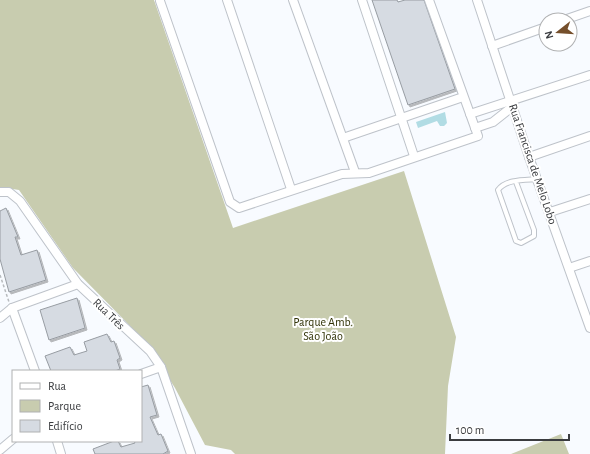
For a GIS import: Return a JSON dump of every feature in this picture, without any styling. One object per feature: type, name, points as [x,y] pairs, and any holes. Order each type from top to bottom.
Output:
[{"type":"street","points":[[160,0],[230,202],[239,208],[291,189],[342,174],[355,172],[369,173],[414,156],[478,136],[429,0]]},
{"type":"street","points":[[227,0],[291,189]]},
{"type":"street","points":[[293,0],[355,172]]},
{"type":"street","points":[[362,0],[414,156]]},
{"type":"street","name":"Rua Francisca de Melo Lobo","points":[[477,0],[529,157],[590,326]]},
{"type":"street","points":[[578,15],[590,11]]},
{"type":"street","points":[[492,46],[538,29]]},
{"type":"street","points":[[470,114],[512,104],[590,75]]},
{"type":"street","points":[[343,138],[463,97]]},
{"type":"street","points":[[475,128],[493,122],[512,104]]},
{"type":"street","points":[[529,157],[590,136]]},
{"type":"street","name":"Rua Três","points":[[0,192],[9,192],[20,201],[78,284],[150,351],[161,367],[190,454]]},
{"type":"street","points":[[550,212],[590,199]]},
{"type":"street","points":[[569,268],[590,261]]},
{"type":"street","points":[[0,318],[12,308],[78,284]]},
{"type":"street","points":[[12,308],[35,370]]},
{"type":"street","points":[[142,374],[161,367]]},
{"type":"street","points":[[0,450],[12,440]]},
{"type":"street","points":[[57,442],[61,454]]},
{"type":"lane","points":[[516,182],[534,230],[534,236],[521,243],[516,241],[498,193],[501,186],[516,182],[538,179]]},
{"type":"path","points":[[0,275],[12,308]]},
{"type":"green space","name":"Parque Amb. São João","points":[[0,0],[154,0],[233,228],[404,171],[456,337],[448,386],[445,454],[235,454],[231,450],[205,445],[175,388],[147,343],[73,268],[19,190],[0,187]]},
{"type":"green space","points":[[561,434],[569,454],[511,454]]},
{"type":"water","points":[[445,112],[447,123],[444,126],[440,126],[437,121],[418,128],[416,122]]},
{"type":"building","points":[[372,0],[397,0],[398,2],[405,0],[424,0],[455,89],[408,105]]},
{"type":"building","points":[[6,208],[18,237],[15,237],[21,255],[37,250],[46,280],[9,292],[0,259],[0,211]]},
{"type":"building","points":[[77,298],[85,328],[49,340],[40,310]]},
{"type":"building","points":[[107,334],[111,342],[114,341],[120,358],[117,360],[120,369],[51,370],[45,356],[70,347],[74,355],[87,351],[84,342]]},
{"type":"building","points":[[148,385],[157,415],[150,417],[158,435],[161,434],[168,451],[163,454],[95,454],[93,449],[111,442],[118,442],[121,447],[134,442],[142,442],[142,387]]}]
